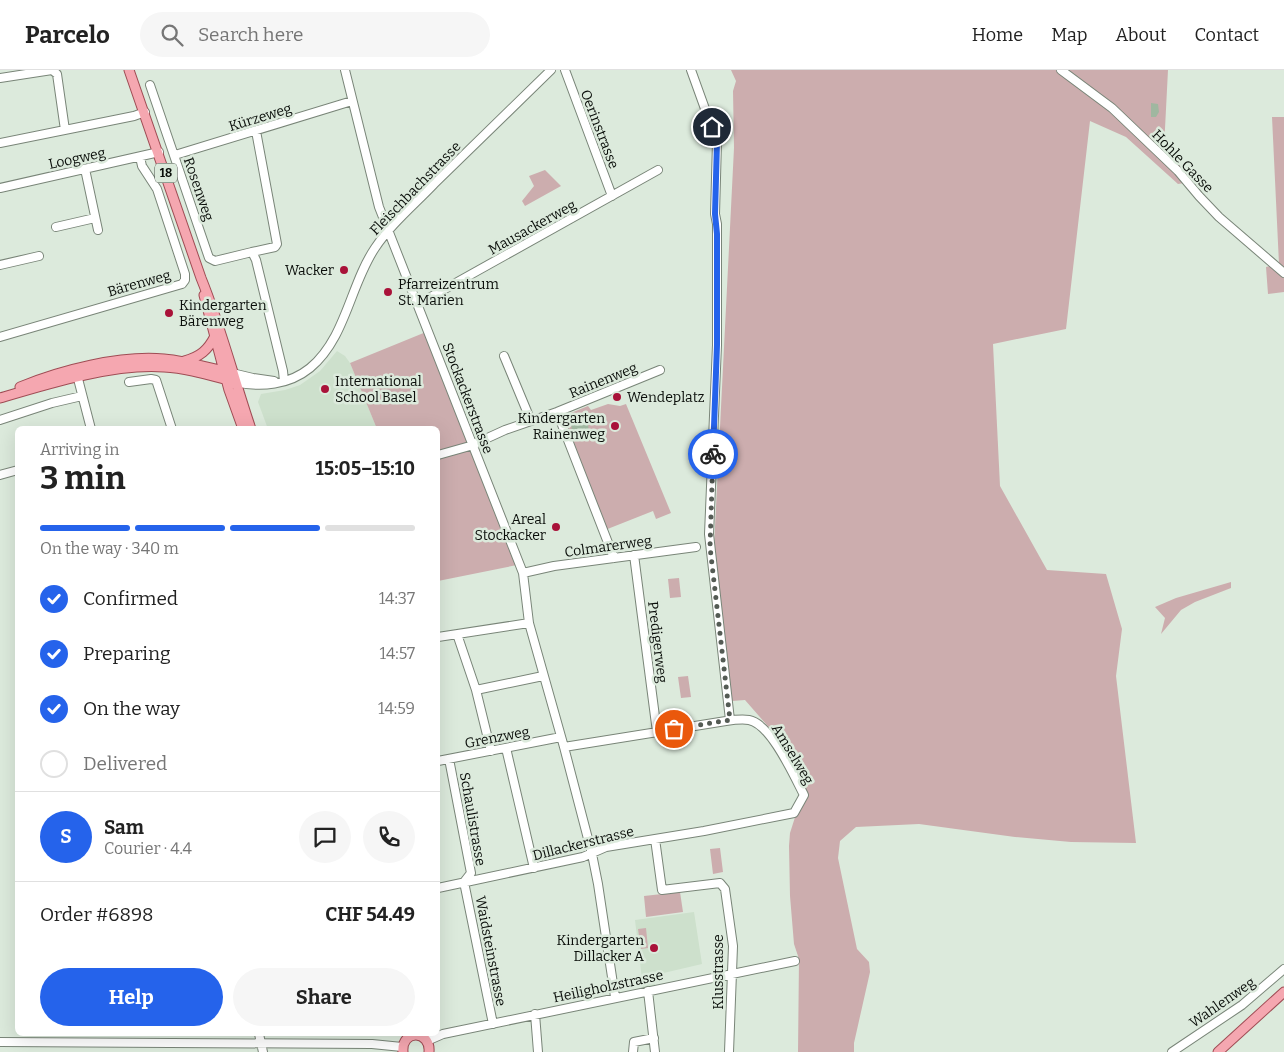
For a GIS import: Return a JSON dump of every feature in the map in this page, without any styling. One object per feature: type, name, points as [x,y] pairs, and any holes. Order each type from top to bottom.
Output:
[{"type":"main road","name":"18","points":[[129,70],[159,152],[201,278],[212,303],[242,426]]},
{"type":"main road","name":"18","points":[[201,278],[215,336],[229,376],[241,399],[251,426]]},
{"type":"main road","points":[[183,361],[201,355],[210,346],[215,336]]},
{"type":"main road","points":[[0,396],[135,359],[183,361],[229,376]]},
{"type":"main road","points":[[76,374],[162,366],[229,376]]},
{"type":"main road","points":[[1218,1052],[1284,992]]},
{"type":"main road","points":[[403,1049],[409,1036]]},
{"type":"main road","points":[[429,1052],[430,1037]]},
{"type":"street","points":[[0,78],[52,70],[56,74],[65,130]]},
{"type":"street","name":"Stockackerstrasse","points":[[345,70],[379,208],[523,574],[529,624],[592,854],[614,997]]},
{"type":"street","name":"Fleischbachstrasse","points":[[229,376],[252,385],[269,385],[296,377],[310,368],[327,350],[362,269],[388,231],[551,70]]},
{"type":"street","name":"Oerinstrasse","points":[[565,70],[612,196]]},
{"type":"street","points":[[691,70],[717,142],[715,214],[717,229],[717,345],[709,534],[730,720]]},
{"type":"street","name":"Hohle Gasse","points":[[1061,70],[1112,108],[1178,171],[1219,217],[1284,273]]},
{"type":"street","name":"Rosenweg","points":[[150,85],[209,258],[214,261],[275,247],[277,244],[256,131]]},
{"type":"street","name":"Kürzeweg","points":[[175,155],[352,100]]},
{"type":"street","points":[[0,143],[134,116],[145,112]]},
{"type":"street","name":"Loogweg","points":[[0,188],[159,152]]},
{"type":"street","name":"Bärenweg","points":[[0,337],[182,284],[185,280],[185,274],[157,189],[142,166],[140,157]]},
{"type":"street","points":[[84,169],[98,230]]},
{"type":"street","name":"Mausackerweg","points":[[418,304],[658,170]]},
{"type":"street","points":[[56,227],[95,218]]},
{"type":"street","points":[[252,252],[256,260],[284,381]]},
{"type":"street","points":[[0,264],[38,256]]},
{"type":"street","points":[[504,356],[531,421]]},
{"type":"street","name":"Rainenweg","points":[[440,454],[473,445],[505,430],[558,412],[660,370]]},
{"type":"street","points":[[76,374],[90,426]]},
{"type":"street","name":"Fleischbachstrasse","points":[[229,376],[284,381]]},
{"type":"street","points":[[129,382],[156,380],[171,426]]},
{"type":"street","points":[[241,399],[244,391],[252,385]]},
{"type":"street","points":[[0,420],[52,403],[82,396]]},
{"type":"street","points":[[558,412],[614,558]]},
{"type":"street","points":[[0,475],[15,471]]},
{"type":"street","name":"Colmarerweg","points":[[523,574],[554,566],[696,547]]},
{"type":"street","name":"Predigerweg","points":[[634,555],[657,732]]},
{"type":"street","points":[[440,637],[529,624]]},
{"type":"street","points":[[457,634],[476,690],[491,751]]},
{"type":"street","points":[[476,690],[543,676]]},
{"type":"street","name":"Amselweg","points":[[564,747],[730,720],[750,720],[763,727],[774,741],[804,795],[794,813]]},
{"type":"street","name":"Grenzweg","points":[[440,761],[561,737]]},
{"type":"street","points":[[506,748],[534,868]]},
{"type":"street","name":"Schaulistrasse","points":[[449,759],[471,873],[464,882]]},
{"type":"street","name":"Dillackerstrasse","points":[[440,888],[583,858],[606,848],[794,813]]},
{"type":"street","name":"Klusstrasse","points":[[655,839],[662,890],[720,883],[725,889],[733,946],[729,1052]]},
{"type":"street","name":"Waidsteinstrasse","points":[[464,882],[493,1024]]},
{"type":"street","name":"Heiligholzstrasse","points":[[440,1035],[614,997],[795,961]]},
{"type":"street","name":"Wahlenweg","points":[[1172,1052],[1242,1005],[1284,970]]},
{"type":"street","points":[[648,991],[655,1052]]},
{"type":"street","points":[[535,1014],[538,1052]]},
{"type":"street","points":[[312,1036],[312,1044]]},
{"type":"street","points":[[633,1052],[634,1042],[654,1038]]},
{"type":"street","points":[[0,1042],[73,1043],[154,1048],[262,1048],[312,1044],[372,1044],[403,1049]]},
{"type":"street","points":[[72,1052],[73,1043]]},
{"type":"shaded area","points":[[731,70],[1168,70],[1164,148],[1184,170],[1191,182],[1178,184],[1126,137],[1090,121],[1066,329],[993,344],[1000,486],[1047,570],[1106,574],[1122,629],[1116,676],[1136,843],[1071,842],[1015,837],[919,824],[856,827],[840,841],[838,858],[857,949],[869,962],[870,972],[854,1043],[854,1052],[798,1052],[799,959],[794,944],[790,896],[789,846],[790,833],[797,811],[807,795],[773,732],[745,700],[732,701],[714,547],[734,148],[733,91],[736,81]]},
{"type":"shaded area","points":[[1151,103],[1158,104],[1159,112],[1156,117],[1151,117]]},
{"type":"shaded area","points":[[1272,117],[1284,117],[1284,292],[1268,294],[1266,267],[1279,264]]},
{"type":"shaded area","points":[[545,170],[561,186],[525,206],[522,201],[534,186],[529,176]]},
{"type":"shaded area","points":[[426,332],[517,565],[440,581],[440,426],[376,426],[350,363]]},
{"type":"shaded area","name":"International School Basel","points":[[337,351],[345,356],[350,363],[376,426],[267,426],[258,402],[261,394],[300,385],[320,371]]},
{"type":"shaded area","points":[[608,404],[620,406],[626,404],[671,513],[656,519],[653,511],[605,530],[561,417],[588,406],[591,410]]},
{"type":"shaded area","points":[[582,416],[588,422],[589,436],[583,440],[578,439],[572,433],[571,421]]},
{"type":"shaded area","points":[[679,578],[681,597],[670,598],[668,579]]},
{"type":"shaded area","points":[[1231,582],[1231,588],[1195,602],[1181,610],[1161,634],[1165,618],[1155,607],[1176,598]]},
{"type":"shaded area","points":[[688,676],[691,697],[681,698],[678,677]]},
{"type":"shaded area","points":[[720,848],[723,872],[713,874],[710,849]]},
{"type":"shaded area","points":[[680,892],[683,912],[646,917],[644,896]]},
{"type":"shaded area","points":[[694,912],[702,964],[655,975],[655,986],[643,988],[635,920]]},
{"type":"shaded area","points":[[646,928],[648,948],[641,949],[638,929]]},
{"type":"way so far","points":[[674,729],[730,720],[709,534],[713,454]]},
{"type":"place","name":"Wacker","points":[[344,270]]},
{"type":"place","name":"Pfarreizentrum St. Marien","points":[[388,292]]},
{"type":"place","name":"Kindergarten Bärenweg","points":[[169,313]]},
{"type":"place","name":"International School Basel","points":[[325,389]]},
{"type":"place","name":"Wendeplatz","points":[[617,397]]},
{"type":"place","name":"Kindergarten Rainenweg","points":[[615,426]]},
{"type":"place","name":"Areal Stockacker","points":[[556,527]]},
{"type":"place","name":"Kindergarten Dillacker A","points":[[654,948]]},
{"type":"route","points":[[712,127],[717,142],[715,214],[717,224],[717,345],[713,454]]}]
